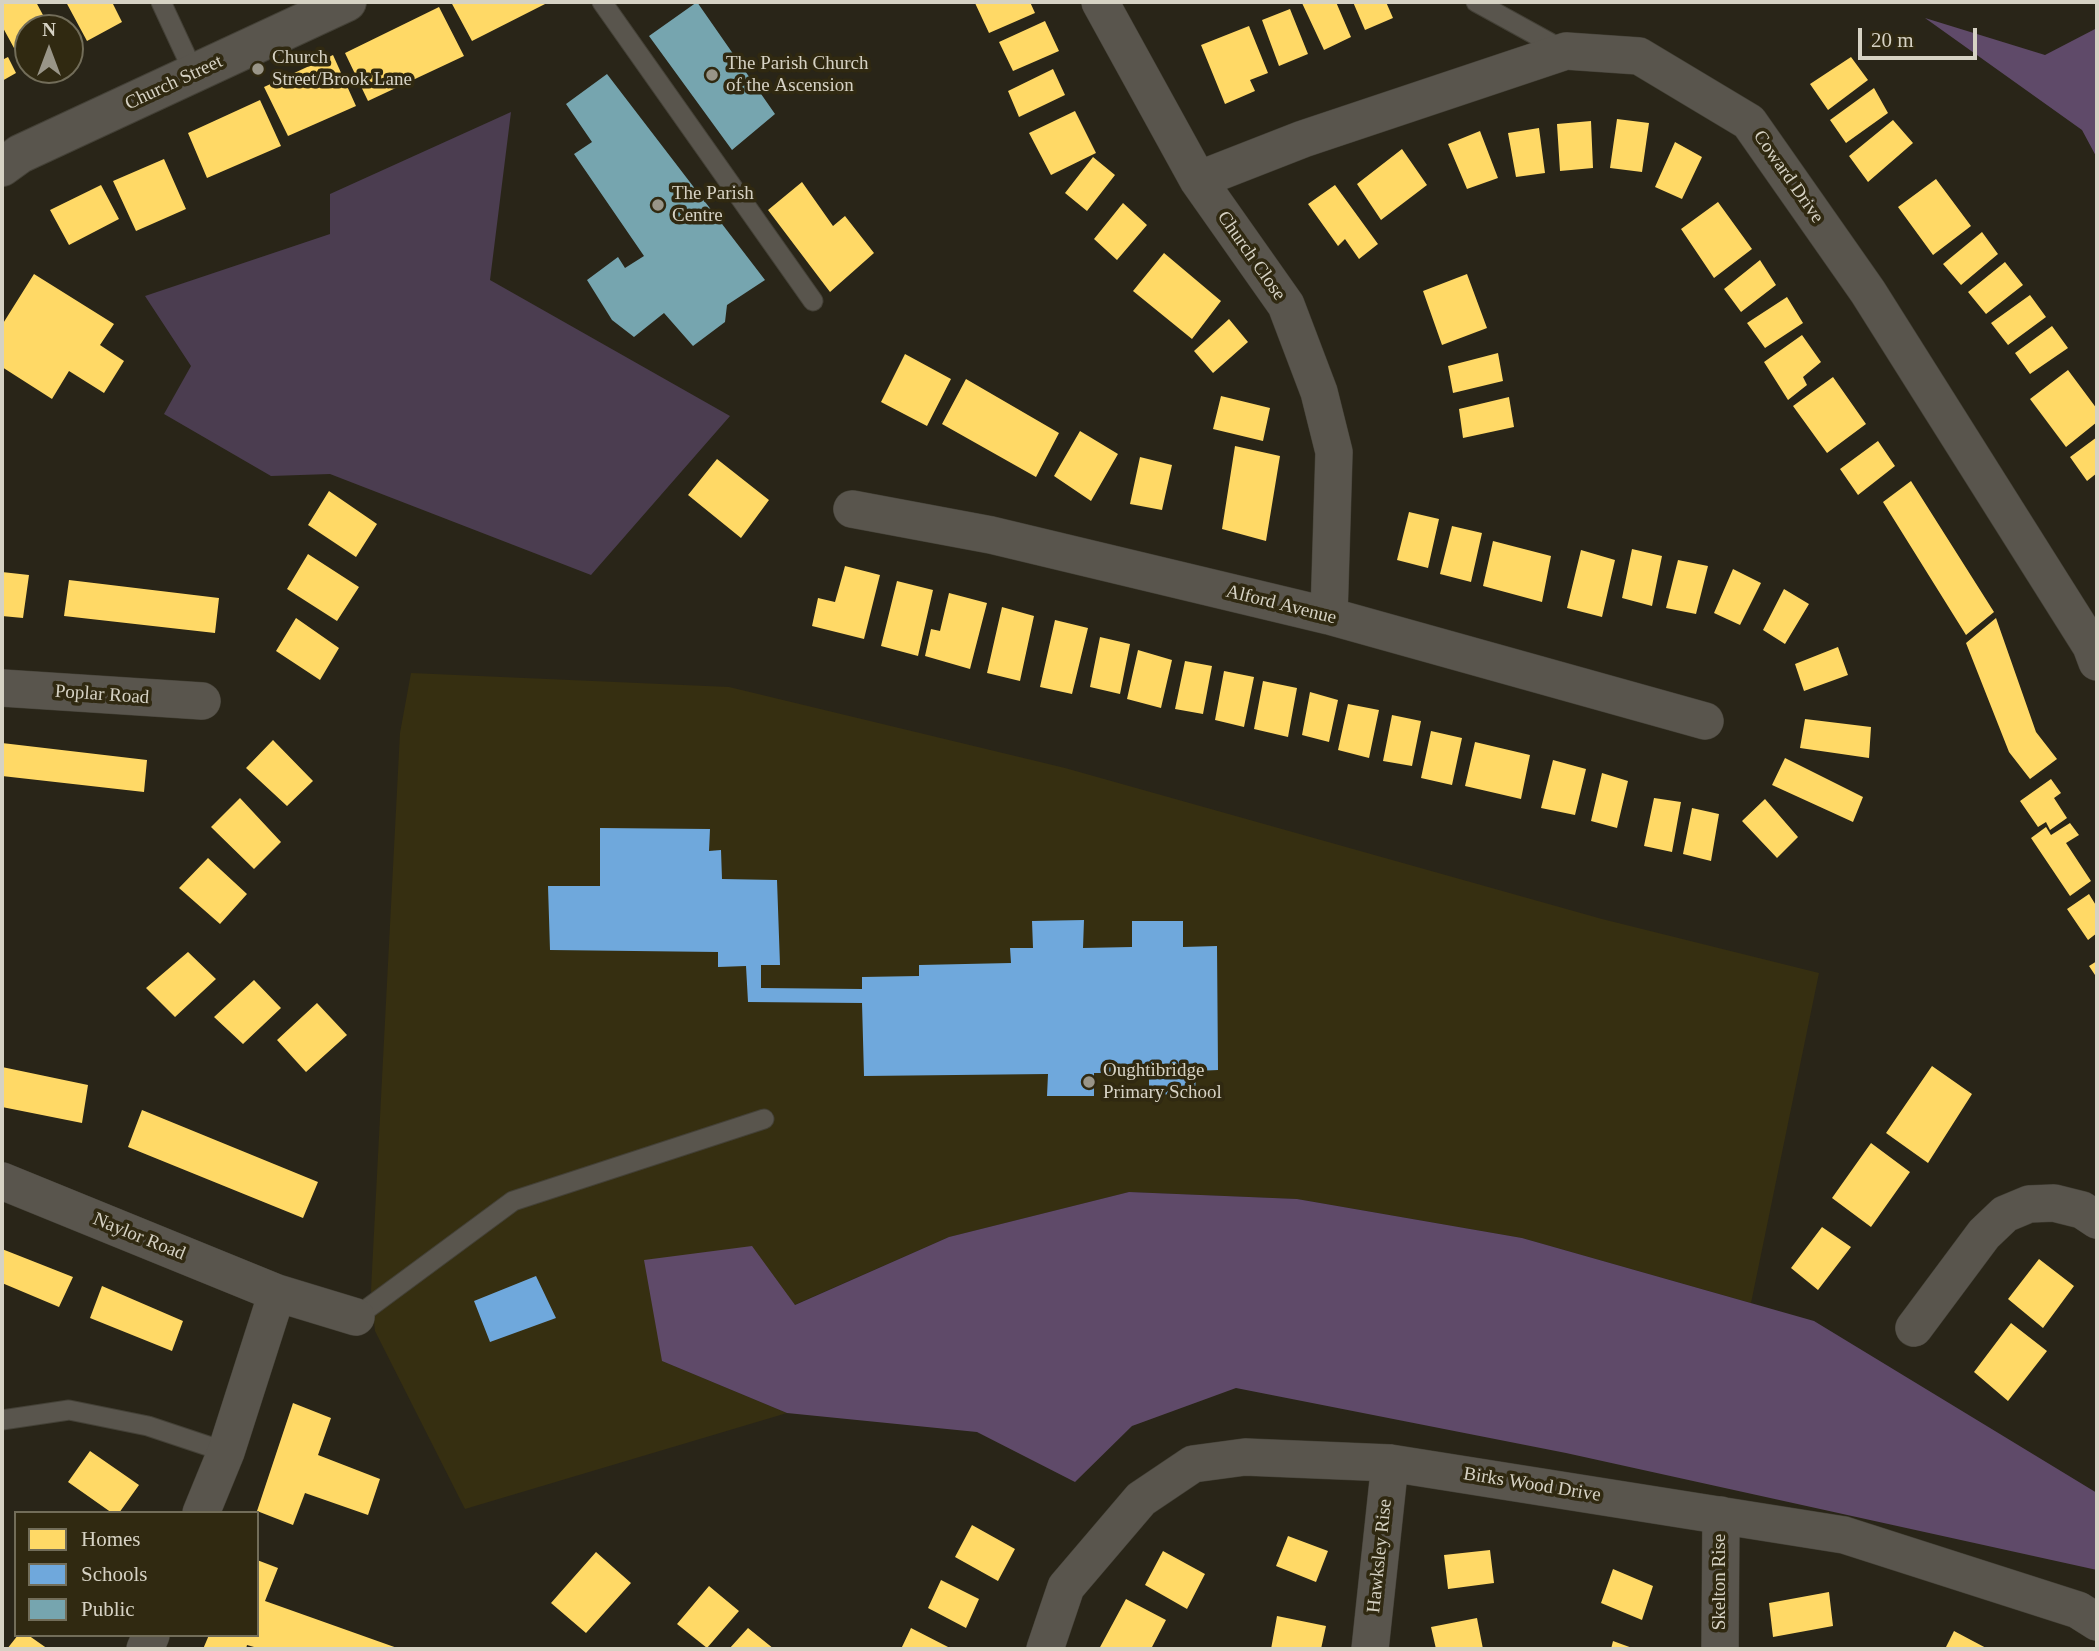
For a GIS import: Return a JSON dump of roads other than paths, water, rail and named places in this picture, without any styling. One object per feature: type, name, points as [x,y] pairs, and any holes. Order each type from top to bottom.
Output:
[{"type":"street","name":"Church Street","points":[[2,167],[20,154],[347,2]]},
{"type":"street","name":"Church Close","points":[[1100,2],[1198,180],[1286,305],[1319,392],[1334,452],[1329,616]]},
{"type":"street","name":"Coward Drive","points":[[1198,180],[1303,139],[1566,51],[1639,56],[1749,122],[1868,292],[2084,635],[2097,662]]},
{"type":"street","name":"Alford Avenue","points":[[852,509],[991,535],[1329,616],[1705,721]]},
{"type":"street","name":"Poplar Road","points":[[2,688],[202,701]]},
{"type":"street","name":"Naylor Road","points":[[2,1181],[277,1293],[356,1317]]},
{"type":"street","points":[[1914,1328],[1984,1234],[2005,1214],[2028,1204],[2054,1203],[2081,1210],[2097,1220]]},
{"type":"street","points":[[202,1511],[226,1452],[277,1293]]},
{"type":"street","name":"Birks Wood Drive","points":[[1045,1649],[1066,1587],[1141,1499],[1193,1464],[1245,1457],[1390,1463],[1844,1535],[2078,1610],[2097,1622]]},
{"type":"street","name":"Hawksley Rise","points":[[1370,1649],[1390,1463]]},
{"type":"street","name":"Skelton Rise","points":[[1720,1649],[1721,1515]]},
{"type":"lane","points":[[160,2],[194,73]]},
{"type":"lane","points":[[602,2],[813,301]]},
{"type":"lane","points":[[1476,2],[1566,51]]},
{"type":"lane","points":[[356,1317],[513,1201],[764,1119]]},
{"type":"lane","points":[[2,1420],[69,1410],[148,1426],[226,1452]]},
{"type":"place","name":"Church Street/Brook Lane","points":[[258,69]]},
{"type":"place","name":"The Parish Church of the Ascension","points":[[712,75]]},
{"type":"place","name":"The Parish Centre","points":[[658,205]]},
{"type":"place","name":"Oughtibridge Primary School","points":[[1089,1082]]}]
